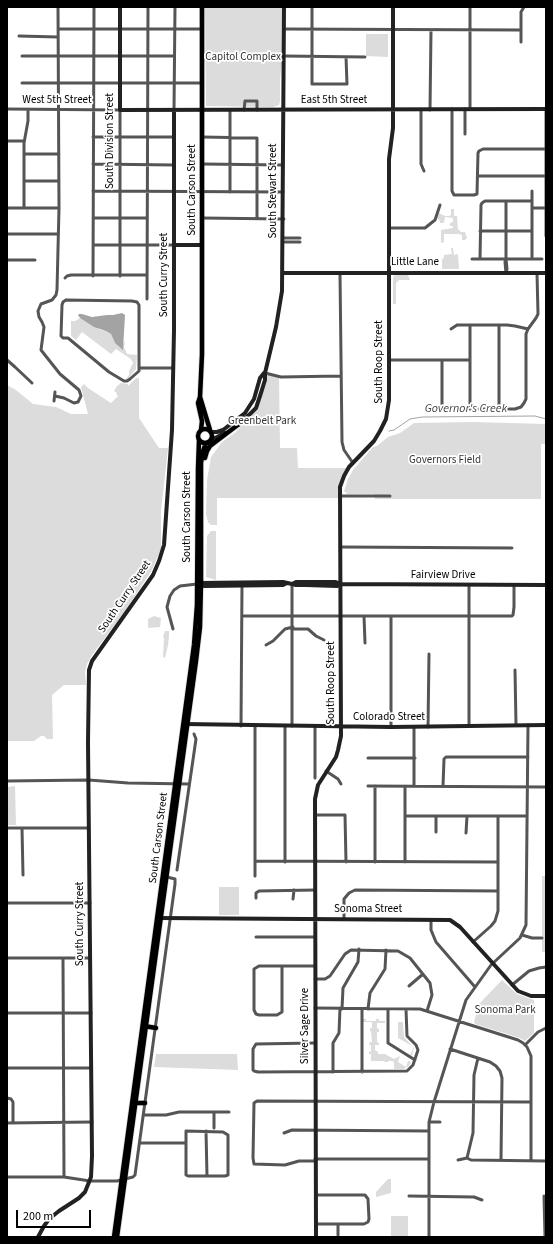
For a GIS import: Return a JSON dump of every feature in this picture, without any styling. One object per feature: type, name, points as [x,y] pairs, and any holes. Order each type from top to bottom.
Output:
[{"type":"main road","name":"South Carson Street","points":[[202,7],[202,246],[200,397],[211,431]]},
{"type":"main road","name":"South Carson Street","points":[[200,397],[198,403],[202,421],[201,430]]},
{"type":"main road","points":[[198,403],[202,413],[206,417]]},
{"type":"main road","points":[[201,487],[205,457],[208,448],[239,424]]},
{"type":"main road","points":[[206,429],[211,431],[213,436],[211,440],[206,443],[199,440],[198,435],[201,430],[206,429]]},
{"type":"main road","name":"South Carson Street","points":[[114,1237],[145,1026],[186,725],[200,584],[198,477],[199,440]]},
{"type":"main road","name":"South Carson Street","points":[[199,528],[202,458],[206,443]]},
{"type":"main road","points":[[145,1026],[156,1028]]},
{"type":"main road","points":[[134,1103],[146,1103]]},
{"type":"main road","name":"South Carson Street","points":[[117,1237],[123,1179]]},
{"type":"street","points":[[54,396],[64,398],[74,404],[78,402],[81,396],[78,390],[60,374],[41,350],[40,345],[44,327],[38,317],[38,311],[41,304],[52,300],[56,295],[59,208],[58,7]]},
{"type":"street","points":[[93,276],[94,7]]},
{"type":"street","name":"South Division Street","points":[[120,7],[120,276]]},
{"type":"street","points":[[147,299],[148,7]]},
{"type":"street","name":"South Curry Street","points":[[38,1237],[49,1219],[80,1198],[86,1191],[90,1181],[92,1122],[89,828],[90,664],[153,575],[159,562],[163,547],[171,451],[173,368],[174,7]]},
{"type":"street","name":"South Stewart Street","points":[[211,440],[239,424],[256,408],[264,385],[265,373],[280,311],[284,240],[284,7]]},
{"type":"street","points":[[312,7],[312,84],[347,84],[346,57]]},
{"type":"street","name":"South Roop Street","points":[[316,792],[318,785],[338,750],[342,736],[340,487],[344,476],[353,463],[374,441],[380,431],[386,419],[389,400],[389,149],[392,131],[393,7]]},
{"type":"street","points":[[465,134],[470,7]]},
{"type":"street","points":[[521,42],[523,8]]},
{"type":"street","points":[[58,29],[202,29]]},
{"type":"street","points":[[284,29],[521,30]]},
{"type":"street","points":[[430,110],[431,30]]},
{"type":"street","points":[[19,36],[58,37]]},
{"type":"street","points":[[22,56],[174,56]]},
{"type":"street","points":[[284,56],[365,57]]},
{"type":"street","points":[[22,82],[202,83]]},
{"type":"street","points":[[244,110],[245,101],[257,101],[257,110]]},
{"type":"street","name":"West 5th Street","points":[[7,109],[202,110]]},
{"type":"street","points":[[452,109],[452,191],[454,195],[465,196],[477,194],[478,153],[483,149],[546,149]]},
{"type":"street","points":[[546,109],[546,236]]},
{"type":"street","name":"East 5th Street","points":[[202,110],[546,109]]},
{"type":"street","points":[[24,208],[24,141],[28,122],[28,110]]},
{"type":"street","points":[[230,110],[230,192]]},
{"type":"street","points":[[421,110],[421,164],[424,170]]},
{"type":"street","points":[[93,137],[174,137]]},
{"type":"street","points":[[202,137],[257,138],[257,218]]},
{"type":"street","points":[[7,141],[24,141]]},
{"type":"street","points":[[24,154],[59,154]]},
{"type":"street","points":[[93,164],[174,164]]},
{"type":"street","points":[[202,164],[283,165]]},
{"type":"street","points":[[478,176],[546,176]]},
{"type":"street","points":[[24,181],[58,181]]},
{"type":"street","points":[[93,191],[283,192]]},
{"type":"street","points":[[532,191],[532,259]]},
{"type":"street","points":[[506,201],[506,273]]},
{"type":"street","points":[[480,259],[480,205],[482,202],[532,202]]},
{"type":"street","points":[[389,228],[425,228],[435,220],[440,205]]},
{"type":"street","points":[[7,208],[59,208]]},
{"type":"street","points":[[532,208],[546,208]]},
{"type":"street","points":[[93,218],[147,218]]},
{"type":"street","points":[[202,218],[284,219]]},
{"type":"street","points":[[480,231],[532,231]]},
{"type":"street","points":[[7,234],[58,234]]},
{"type":"street","points":[[284,240],[300,240]]},
{"type":"street","points":[[93,245],[202,246]]},
{"type":"street","points":[[472,259],[542,259]]},
{"type":"street","points":[[7,260],[35,260]]},
{"type":"street","name":"Little Lane","points":[[283,273],[546,273]]},
{"type":"street","points":[[442,360],[442,409],[499,410],[521,407],[526,399],[526,334],[538,314],[537,273]]},
{"type":"street","points":[[340,274],[340,376],[342,442],[344,450],[353,463]]},
{"type":"street","points":[[65,278],[67,276],[147,275]]},
{"type":"street","points":[[66,300],[137,302],[140,308],[139,368],[139,370],[127,382],[124,381],[110,372],[68,338],[63,338],[61,336],[63,302],[66,300]]},
{"type":"street","points":[[451,329],[457,326],[515,326],[528,329]]},
{"type":"street","points":[[470,326],[470,410]]},
{"type":"street","points":[[499,326],[499,410]]},
{"type":"street","points":[[7,360],[32,383]]},
{"type":"street","points":[[389,360],[470,360]]},
{"type":"street","points":[[139,368],[173,368]]},
{"type":"street","points":[[265,373],[281,377],[340,376]]},
{"type":"street","name":"South Stewart Street","points":[[211,431],[217,432],[223,430],[245,413],[254,399],[260,378],[265,373]]},
{"type":"street","points":[[54,401],[55,392]]},
{"type":"street","points":[[340,496],[390,496]]},
{"type":"street","points":[[341,547],[512,548]]},
{"type":"street","name":"Fairview Drive","points":[[200,584],[283,582],[287,584]]},
{"type":"street","points":[[173,629],[167,607],[170,596],[174,590],[180,586],[200,584]]},
{"type":"street","name":"Fairview Drive","points":[[200,584],[292,584],[306,586],[336,586],[341,584],[546,585]]},
{"type":"street","points":[[292,584],[292,726]]},
{"type":"street","points":[[241,726],[242,585]]},
{"type":"street","points":[[469,585],[469,725]]},
{"type":"street","points":[[242,616],[513,616],[514,586]]},
{"type":"street","points":[[364,616],[365,643]]},
{"type":"street","points":[[391,616],[391,727]]},
{"type":"street","points":[[266,645],[273,641],[287,628],[308,630],[324,640]]},
{"type":"street","points":[[428,727],[429,654]]},
{"type":"street","points":[[515,670],[516,725]]},
{"type":"street","name":"Colorado Street","points":[[186,725],[391,727],[546,725]]},
{"type":"street","points":[[429,1237],[429,1122],[450,1050],[466,1000],[492,963],[515,944],[522,934],[527,919],[528,725]]},
{"type":"street","points":[[255,726],[255,876]]},
{"type":"street","points":[[285,726],[285,862]]},
{"type":"street","points":[[315,726],[315,778]]},
{"type":"street","points":[[414,727],[414,786]]},
{"type":"street","points":[[177,870],[196,740],[194,734]]},
{"type":"street","points":[[444,786],[444,759],[446,757],[528,757]]},
{"type":"street","points":[[368,758],[414,758]]},
{"type":"street","points":[[326,771],[338,779],[341,784]]},
{"type":"street","points":[[7,781],[89,780],[128,783],[189,784]]},
{"type":"street","points":[[368,786],[546,786]]},
{"type":"street","points":[[375,786],[375,862]]},
{"type":"street","points":[[405,786],[405,862]]},
{"type":"street","name":"Silver Sage Drive","points":[[316,792],[316,1237]]},
{"type":"street","points":[[315,815],[345,814],[346,862]]},
{"type":"street","points":[[405,816],[527,816]]},
{"type":"street","points":[[436,816],[436,832]]},
{"type":"street","points":[[466,832],[467,816]]},
{"type":"street","points":[[474,942],[495,921],[498,911],[498,816]]},
{"type":"street","points":[[7,828],[89,828]]},
{"type":"street","points":[[22,828],[23,876]]},
{"type":"street","points":[[255,861],[498,862]]},
{"type":"street","points":[[7,1177],[64,1177],[90,1181],[123,1179],[133,1177],[135,1175],[176,880],[165,876]]},
{"type":"street","points":[[256,898],[256,893],[259,890],[315,890]]},
{"type":"street","points":[[293,899],[294,890]]},
{"type":"street","points":[[344,919],[344,899],[349,893],[355,890],[498,891]]},
{"type":"street","points":[[7,903],[90,903]]},
{"type":"street","name":"Sonoma Street","points":[[159,918],[450,920],[455,922],[518,991],[527,996],[546,996]]},
{"type":"street","points":[[431,920],[431,930],[436,942],[475,987]]},
{"type":"street","points":[[522,934],[532,938],[542,938]]},
{"type":"street","points":[[256,937],[315,937]]},
{"type":"street","points":[[315,979],[325,979],[330,976],[345,954],[351,950],[398,951],[410,958],[430,984],[432,995],[427,1012]]},
{"type":"street","points":[[333,1072],[333,1043],[339,1033],[343,988],[358,962],[359,950]]},
{"type":"street","points":[[368,1009],[370,993],[385,969],[386,950]]},
{"type":"street","points":[[7,958],[90,958]]},
{"type":"street","points":[[63,958],[64,1177]]},
{"type":"street","points":[[282,966],[282,1012],[277,1015],[258,1015],[254,1010],[254,969],[259,966],[282,966],[315,966]]},
{"type":"street","points":[[512,985],[529,971],[546,967]]},
{"type":"street","points":[[409,986],[423,974]]},
{"type":"street","points":[[315,1008],[420,1009],[518,1040],[525,1045],[531,1056],[531,1160]]},
{"type":"street","points":[[362,1009],[362,1072]]},
{"type":"street","points":[[388,1009],[388,1043],[416,1060]]},
{"type":"street","points":[[315,1043],[254,1044],[253,1070],[254,1072],[406,1071],[411,1068],[416,1060],[418,1050],[415,1043],[408,1038],[406,1034],[406,1009]]},
{"type":"street","points":[[7,1013],[91,1013]]},
{"type":"street","points":[[525,1045],[538,1032],[546,1028]]},
{"type":"street","points":[[450,1050],[478,1058],[493,1064],[498,1069],[502,1078],[501,1160]]},
{"type":"street","points":[[466,1158],[473,1134],[474,1075],[478,1058]]},
{"type":"street","points":[[7,1068],[91,1068]]},
{"type":"street","points":[[7,1098],[11,1099],[13,1102],[13,1123]]},
{"type":"street","points":[[429,1159],[316,1160],[299,1161],[285,1165],[257,1165],[253,1162],[253,1105],[257,1100],[531,1102]]},
{"type":"street","points":[[144,1115],[166,1115],[179,1112],[229,1112]]},
{"type":"street","points":[[214,1112],[214,1128]]},
{"type":"street","points":[[7,1123],[92,1122]]},
{"type":"street","points":[[429,1122],[440,1122]]},
{"type":"street","points":[[284,1133],[292,1130],[429,1131]]},
{"type":"street","points":[[206,1131],[206,1176]]},
{"type":"street","points":[[206,1131],[223,1132],[228,1135],[228,1175],[186,1175],[186,1132],[206,1131]]},
{"type":"street","points":[[140,1143],[186,1143]]},
{"type":"street","points":[[458,1160],[466,1158],[471,1160],[546,1160]]},
{"type":"street","points":[[316,1195],[364,1194],[368,1199],[369,1219],[368,1222],[364,1224],[316,1224]]},
{"type":"street","points":[[409,1196],[474,1197],[482,1200]]},
{"type":"street","points":[[544,1196],[544,1237]]},
{"type":"street","points":[[338,1224],[338,1235]]},
{"type":"green space","name":"Capitol Complex","points":[[205,7],[282,7],[282,59],[279,105],[273,107],[206,106]]},
{"type":"green space","points":[[366,34],[388,34],[388,57],[366,56]]},
{"type":"green space","points":[[451,209],[454,209],[454,216],[457,216],[458,230],[460,230],[460,232],[465,232],[467,238],[462,240],[462,235],[459,234],[444,234],[444,242],[441,243],[441,230],[453,228],[453,226],[450,226],[450,223],[453,222],[453,218],[445,217],[444,223],[440,223],[437,218],[439,213],[445,216],[451,215]]},
{"type":"green space","points":[[451,248],[453,248],[454,255],[458,254],[459,269],[442,269],[442,260],[444,255],[452,254]]},
{"type":"green space","points":[[395,275],[408,275],[410,280],[399,280],[396,283],[396,304],[393,304],[393,277]]},
{"type":"green space","points":[[80,318],[111,334],[115,343],[123,349],[122,346],[125,341],[124,347],[127,354],[137,355],[136,369],[128,379],[126,379],[133,363],[131,359],[116,349],[111,354],[82,332],[76,340],[71,336],[71,321],[75,321]]},
{"type":"green space","name":"Greenbelt Park","points":[[268,374],[279,376],[280,448],[297,448],[298,468],[349,468],[344,476],[340,498],[217,498],[217,525],[211,525],[208,522],[206,514],[207,480],[211,457],[222,442],[236,432],[255,408]]},
{"type":"green space","points":[[136,378],[139,378],[139,418],[159,448],[168,448],[161,511],[161,549],[152,570],[87,664],[85,672],[86,685],[64,685],[52,695],[53,739],[47,739],[44,736],[41,736],[34,741],[7,741],[7,385],[16,390],[33,404],[56,407],[71,414],[88,414],[81,387],[84,384],[111,403],[118,396],[114,391],[117,386],[121,383],[128,384],[128,386]]},
{"type":"green space","name":"Governors Field","points":[[473,422],[546,424],[546,444],[541,444],[541,499],[375,499],[374,494],[347,494],[344,491],[353,470],[373,447],[377,446],[388,437],[400,433],[414,423]]},
{"type":"green space","points":[[211,531],[216,531],[216,580],[206,577],[207,536]]},
{"type":"green space","points":[[154,616],[161,618],[160,627],[148,628],[148,619]]},
{"type":"green space","points":[[165,631],[169,631],[169,636],[165,658],[163,657],[163,637]]},
{"type":"green space","points":[[15,786],[16,825],[7,825],[7,787]]},
{"type":"green space","points":[[542,876],[546,876],[546,952],[542,952]]},
{"type":"green space","points":[[219,887],[239,887],[239,915],[219,915]]},
{"type":"green space","name":"Sonoma Park","points":[[502,980],[517,994],[534,1000],[534,1033],[525,1041],[520,1038],[475,1024],[474,1022],[479,1004]]},
{"type":"green space","points":[[363,1019],[366,1019],[366,1021],[376,1021],[376,1019],[379,1019],[379,1021],[385,1021],[385,1023],[377,1023],[379,1032],[377,1032],[377,1042],[379,1045],[375,1045],[375,1050],[378,1054],[385,1054],[394,1059],[400,1056],[398,1062],[406,1067],[408,1061],[411,1062],[409,1066],[403,1069],[394,1069],[394,1062],[392,1061],[371,1061],[371,1054],[369,1054],[369,1052],[371,1051],[371,1045],[369,1045],[370,1042],[372,1042],[370,1028],[372,1028],[372,1022],[363,1022]]},
{"type":"green space","points":[[398,1022],[403,1022],[404,1037],[412,1046],[398,1038]]},
{"type":"green space","points":[[156,1054],[237,1054],[238,1070],[154,1067]]},
{"type":"green space","points":[[388,1179],[391,1179],[391,1193],[376,1197],[376,1192]]},
{"type":"green space","points":[[391,1216],[408,1216],[408,1237],[391,1237]]},
{"type":"shaded area","points":[[122,313],[125,315],[123,350],[115,343],[111,334],[94,327],[78,315],[82,314],[92,317]]},
{"type":"waterway","name":"Governor's Creek","points":[[389,431],[394,430],[410,419],[422,417],[535,416],[546,419]]}]
